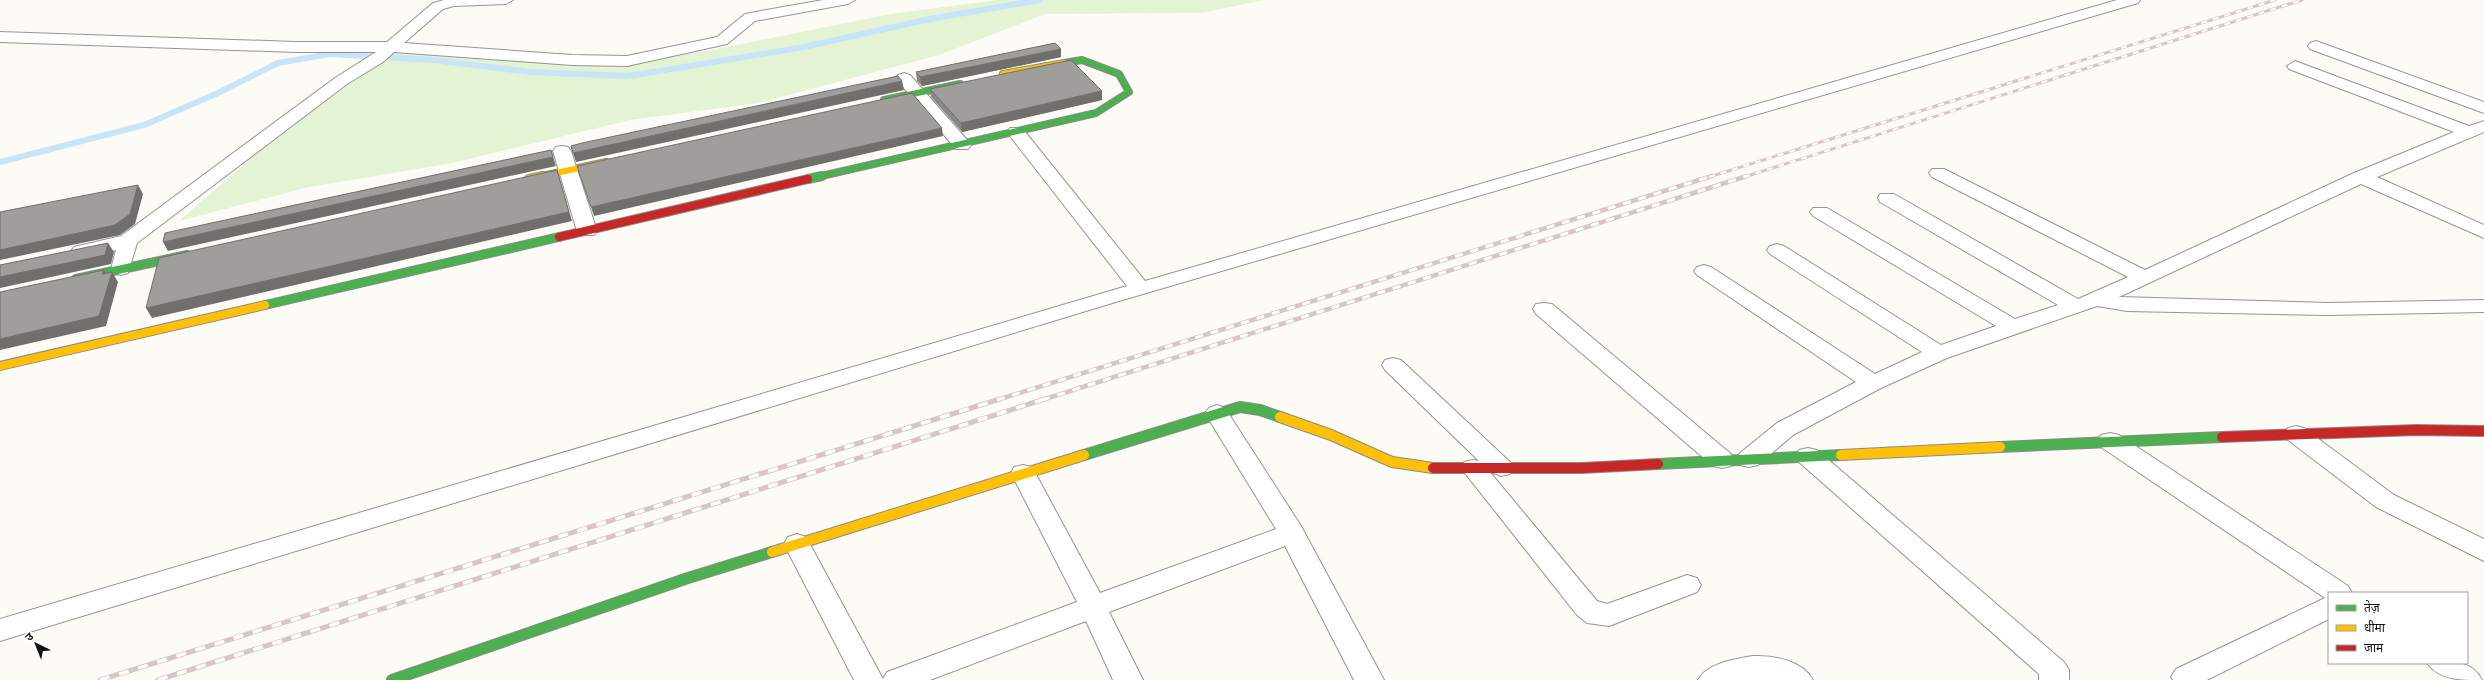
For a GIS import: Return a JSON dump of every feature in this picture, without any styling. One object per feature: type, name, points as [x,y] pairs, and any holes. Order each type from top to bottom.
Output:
[{"type":"street","points":[[60,255],[128,241],[341,81],[385,52],[438,6],[454,1],[506,0]]},
{"type":"street","points":[[0,37],[296,47],[572,60],[628,61],[722,41],[728,38],[750,17],[848,0]]},
{"type":"street","points":[[0,630],[1140,289],[2133,0]]},
{"type":"street","points":[[2316,46],[2484,108]]},
{"type":"street","points":[[0,366],[1096,113],[1129,92],[1119,74],[1082,60],[1037,66],[992,76]]},
{"type":"street","points":[[2295,66],[2477,129]]},
{"type":"street","points":[[904,78],[962,145]]},
{"type":"street","points":[[871,103],[970,82]]},
{"type":"street","points":[[1749,459],[1785,429],[1873,382],[1939,353],[2096,300],[2362,177],[2477,129]]},
{"type":"street","points":[[1016,132],[1140,289]]},
{"type":"street","points":[[562,151],[587,231]]},
{"type":"street","points":[[522,181],[614,160]]},
{"type":"street","points":[[1938,173],[2143,277]]},
{"type":"street","points":[[2362,177],[2484,232]]},
{"type":"street","points":[[1888,198],[2075,306]]},
{"type":"street","points":[[1820,212],[2013,327]]},
{"type":"street","points":[[121,269],[128,241]]},
{"type":"street","points":[[1776,250],[1939,353]]},
{"type":"street","points":[[68,281],[198,252]]},
{"type":"street","points":[[1704,271],[1873,382]]},
{"type":"street","points":[[2096,300],[2127,305],[2320,309],[2484,306]]},
{"type":"street","points":[[1544,309],[1722,460]]},
{"type":"street","points":[[1393,364],[1501,468]]},
{"type":"street","points":[[392,680],[688,578],[1023,472],[1240,406],[1260,410],[1331,435],[1392,462],[1422,468],[1582,468],[2110,440],[2416,430],[2484,431]]},
{"type":"street","points":[[1217,413],[1292,533],[1368,680]]},
{"type":"street","points":[[2296,434],[2385,501],[2484,552]]},
{"type":"street","points":[[2110,440],[2337,592]]},
{"type":"street","points":[[1808,456],[2054,670],[2054,680]]},
{"type":"street","points":[[1474,468],[1587,608],[1597,615],[1608,615],[1687,586]]},
{"type":"street","points":[[1023,472],[1093,607],[1128,680]]},
{"type":"street","points":[[897,680],[1292,533]]},
{"type":"street","points":[[797,544],[869,680]]},
{"type":"street","points":[[2186,677],[2328,607]]},
{"type":"street","points":[[2443,664],[2467,680]]},
{"type":"street","points":[[1713,680],[1726,673],[1749,668],[1778,670],[1798,680]]},
{"type":"green space","points":[[998,0],[1264,0],[1201,13],[1045,14],[939,55],[758,103],[630,120],[452,163],[309,187],[179,221],[285,129],[353,78],[394,52],[607,66],[707,51],[890,14]]},
{"type":"building","points":[[1055,43],[1061,49],[920,77],[916,72]]},
{"type":"building","points":[[1071,60],[1102,91],[961,123],[930,89]]},
{"type":"building","points":[[898,76],[902,81],[573,153],[571,146],[582,143]]},
{"type":"building","points":[[912,93],[942,128],[591,207],[577,166]]},
{"type":"building","points":[[551,150],[553,157],[163,242],[165,233]]},
{"type":"building","points":[[557,170],[569,212],[146,308],[159,258]]},
{"type":"building","points":[[138,185],[130,214],[115,225],[0,250],[0,212]]},
{"type":"building","points":[[108,243],[105,255],[0,277],[0,265]]},
{"type":"building","points":[[104,270],[102,274],[112,272],[99,316],[0,339],[0,292]]},
{"type":"waterway","points":[[0,162],[144,125],[218,93],[278,63],[329,54],[433,60],[530,72],[628,76],[799,48],[930,19],[1040,0]]},
{"type":"railway","points":[[1709,177],[2275,0]]},
{"type":"railway","points":[[1744,177],[2302,0]]},
{"type":"railway","points":[[997,400],[1712,176]]},
{"type":"railway","points":[[1042,400],[1747,176]]},
{"type":"railway","points":[[100,680],[1000,399]]},
{"type":"railway","points":[[158,680],[1045,399]]},
{"type":"traffic: fast","points":[[808,179],[1096,113],[1129,92],[1119,74],[1082,60],[1064,63]]},
{"type":"traffic: fast","points":[[884,100],[960,84]]},
{"type":"traffic: fast","points":[[265,305],[559,237]]},
{"type":"traffic: fast","points":[[76,279],[187,255]]},
{"type":"traffic: fast","points":[[1084,455],[1240,407],[1260,410],[1280,417]]},
{"type":"traffic: fast","points":[[2000,447],[2222,437]]},
{"type":"traffic: fast","points":[[1658,464],[1841,455]]},
{"type":"traffic: fast","points":[[392,680],[688,578],[772,552]]},
{"type":"traffic: slow","points":[[1003,74],[1064,63]]},
{"type":"traffic: slow","points":[[529,179],[606,162]]},
{"type":"traffic: slow","points":[[0,366],[265,305]]},
{"type":"traffic: slow","points":[[1280,417],[1331,435],[1392,462],[1433,468]]},
{"type":"traffic: slow","points":[[1841,455],[2000,447]]},
{"type":"traffic: slow","points":[[772,552],[1084,455]]},
{"type":"traffic: jam","points":[[559,237],[808,179]]},
{"type":"traffic: jam","points":[[2222,437],[2416,430],[2484,431]]},
{"type":"traffic: jam","points":[[1433,468],[1582,468],[1658,464]]}]
